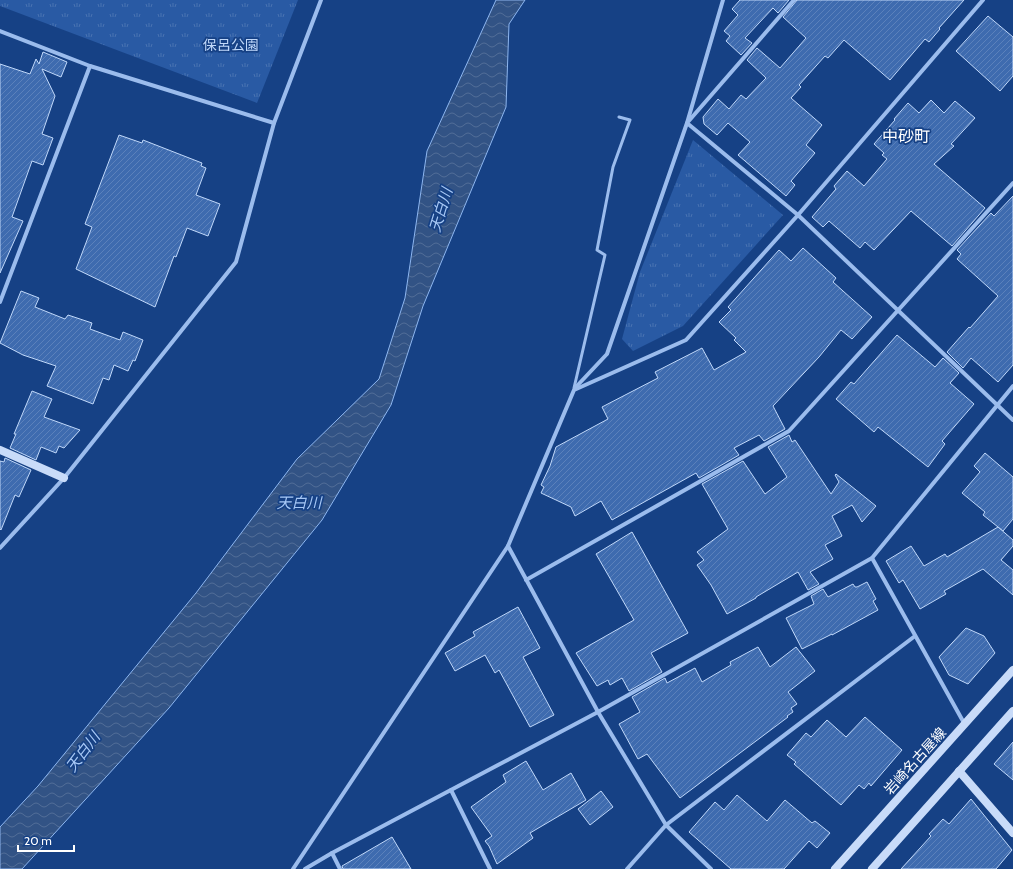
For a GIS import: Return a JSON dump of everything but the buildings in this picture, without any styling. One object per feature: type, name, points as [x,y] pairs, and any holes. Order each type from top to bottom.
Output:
[{"type":"main road","points":[[0,450],[64,478]]},
{"type":"main road","name":"岩崎名古屋線","points":[[835,869],[1013,670]]},
{"type":"main road","points":[[872,869],[1013,711]]},
{"type":"main road","points":[[959,771],[1013,833]]},
{"type":"street","points":[[0,548],[64,478],[236,262],[274,123],[321,0]]},
{"type":"street","points":[[293,869],[508,546],[574,390],[607,354],[687,123],[723,0]]},
{"type":"street","points":[[687,123],[794,0]]},
{"type":"street","points":[[574,390],[686,340],[798,215],[983,0]]},
{"type":"street","points":[[0,31],[90,66],[274,123]]},
{"type":"street","points":[[0,302],[90,66]]},
{"type":"street","points":[[687,123],[798,215],[1013,420]]},
{"type":"street","points":[[526,580],[789,431],[1013,183]]},
{"type":"street","points":[[305,869],[332,853],[598,712],[872,558],[1013,386]]},
{"type":"street","points":[[508,546],[598,712],[666,825],[711,869]]},
{"type":"street","points":[[872,558],[965,724]]},
{"type":"street","points":[[627,869],[666,825],[915,636]]},
{"type":"street","points":[[451,790],[490,869]]},
{"type":"street","points":[[332,853],[340,869]]},
{"type":"lane","points":[[574,390],[605,255],[597,250],[613,167],[630,120],[619,117]]},
{"type":"green space","name":"保呂公園","points":[[0,0],[298,0],[257,103],[0,6]]},
{"type":"green space","points":[[693,140],[783,215],[683,326],[633,351],[622,339],[640,272]]},
{"type":"water","name":"天白川","points":[[496,0],[525,0],[509,24],[506,107],[423,306],[391,405],[322,520],[169,708],[22,869],[0,869],[0,827],[38,786],[196,593],[297,459],[379,379],[405,298],[427,151]]},
{"type":"district","name":"中砂町","points":[[906,136]]}]
